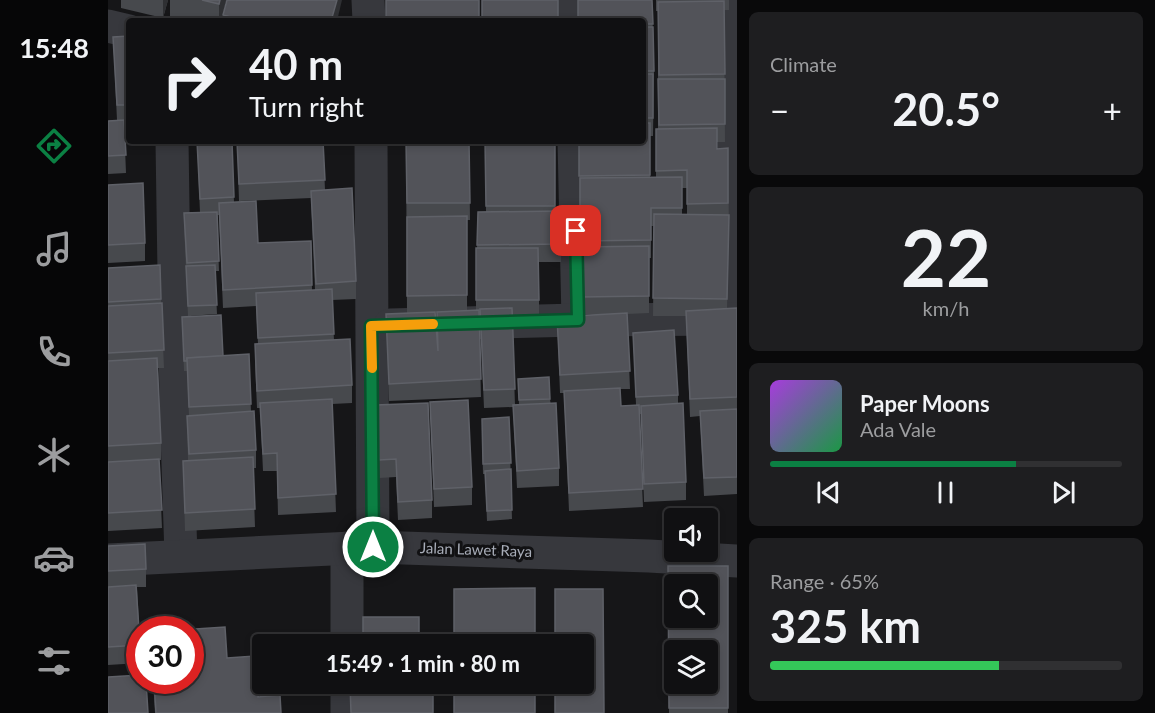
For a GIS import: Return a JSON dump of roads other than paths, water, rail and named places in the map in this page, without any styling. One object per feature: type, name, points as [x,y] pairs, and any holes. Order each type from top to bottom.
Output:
[{"type":"street","points":[[368,0],[369,18]]},
{"type":"street","points":[[572,0],[572,18]]},
{"type":"street","points":[[371,326],[578,320],[736,319],[734,0]]},
{"type":"street","points":[[108,26],[126,30]]},
{"type":"street","points":[[172,144],[181,556]]},
{"type":"street","points":[[348,634],[360,547],[371,326],[371,144]]},
{"type":"street","points":[[574,144],[578,320]]},
{"type":"street","name":"Jalan Lawet Raya","points":[[108,560],[360,547],[736,561]]},
{"type":"street","points":[[347,694],[347,713]]}]
